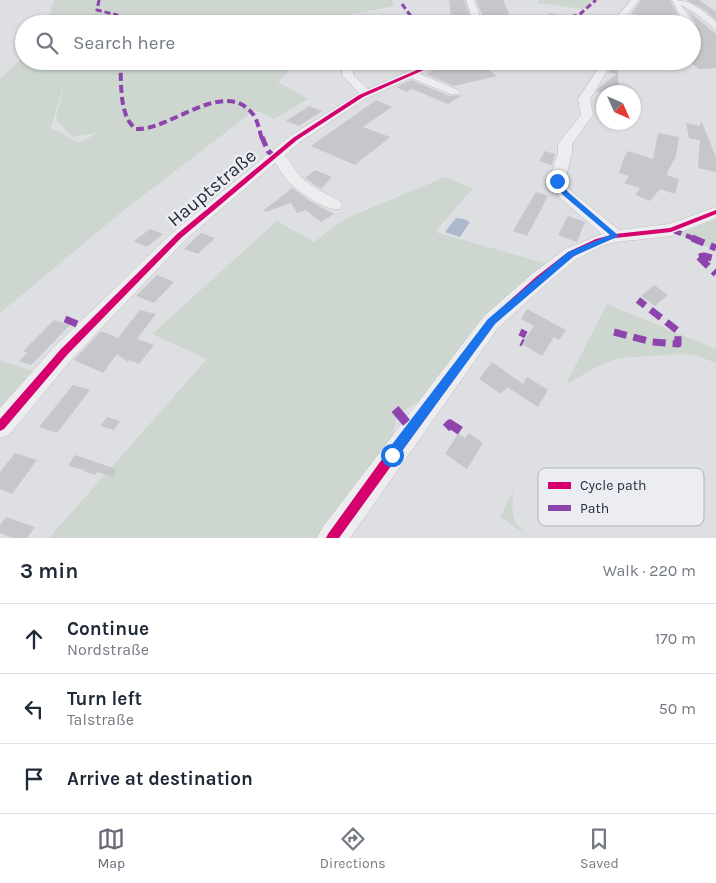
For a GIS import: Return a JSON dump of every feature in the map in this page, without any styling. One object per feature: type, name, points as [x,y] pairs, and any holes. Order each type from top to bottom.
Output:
[{"type":"street","points":[[470,0],[476,15]]},
{"type":"street","points":[[622,15],[635,0]]},
{"type":"street","points":[[684,15],[676,2],[678,0],[697,10],[716,27]]},
{"type":"street","points":[[701,30],[716,32]]},
{"type":"street","points":[[347,70],[349,77],[356,86],[367,93]]},
{"type":"street","name":"Hauptstraße","points":[[0,426],[36,383],[123,291],[179,236],[315,125],[367,93],[423,70]]},
{"type":"street","points":[[602,70],[584,99],[587,115],[565,144],[565,152],[557,181],[565,194],[615,236]]},
{"type":"street","points":[[412,75],[454,92]]},
{"type":"street","points":[[275,157],[283,160],[286,171],[300,185],[334,205]]},
{"type":"street","points":[[332,538],[491,322],[504,310],[571,254],[598,241],[615,236],[671,230],[716,212]]},
{"type":"shaded area","points":[[54,0],[392,0],[394,6],[348,15],[50,15]]},
{"type":"shaded area","points":[[539,0],[594,0],[584,9],[537,3]]},
{"type":"shaded area","points":[[15,65],[15,70],[289,70],[278,82],[308,99],[274,119],[255,110],[124,210],[0,313],[0,79]],"holes":[[[65,78],[56,119],[72,137],[97,133],[79,143],[51,128]]]},
{"type":"shaded area","points":[[445,177],[473,188],[435,232],[548,264],[432,392],[405,410],[396,420],[392,441],[322,538],[49,538],[207,359],[152,334],[277,221],[314,242],[345,219]]},
{"type":"shaded area","points":[[716,219],[716,250],[678,234],[712,221]]},
{"type":"shaded area","points":[[607,304],[716,349],[716,363],[695,355],[680,354],[618,358],[566,384]]},
{"type":"shaded area","points":[[0,361],[34,371],[0,410]]},
{"type":"shaded area","points":[[513,491],[512,507],[514,518],[519,527],[531,538],[500,517]]},
{"type":"water","points":[[456,218],[470,222],[460,237],[445,232]]},
{"type":"building","points":[[449,0],[464,0],[469,15],[451,15]]},
{"type":"building","points":[[476,0],[503,0],[510,15],[482,15]]},
{"type":"building","points":[[641,0],[670,0],[678,15],[641,15],[631,14]]},
{"type":"building","points":[[686,0],[699,0],[716,12],[716,20],[702,8]]},
{"type":"building","points":[[701,22],[716,34],[716,68],[701,69]]},
{"type":"building","points":[[434,70],[488,70],[497,76],[454,86],[425,74]]},
{"type":"building","points":[[610,70],[618,70],[619,85],[602,85],[617,74],[608,73]]},
{"type":"building","points":[[411,80],[449,96],[463,95],[448,104],[412,89],[407,92],[396,87]]},
{"type":"building","points":[[376,100],[392,107],[363,127],[390,137],[355,165],[311,146]]},
{"type":"building","points":[[309,106],[322,111],[299,126],[286,121]]},
{"type":"building","points":[[701,120],[716,157],[716,172],[698,168],[700,140],[689,138],[686,123],[700,126]]},
{"type":"building","points":[[658,133],[679,137],[676,156],[666,175],[679,179],[675,194],[660,189],[650,201],[635,195],[640,188],[624,183],[629,176],[619,173],[628,151],[653,159]]},
{"type":"building","points":[[545,151],[555,154],[552,165],[539,161]]},
{"type":"building","points":[[315,170],[332,177],[321,189],[305,178]]},
{"type":"building","points":[[292,188],[310,201],[334,214],[321,222],[306,210],[297,213],[291,203],[265,212],[264,210]]},
{"type":"building","points":[[536,192],[548,196],[527,236],[513,231]]},
{"type":"building","points":[[568,216],[585,222],[577,242],[558,235]]},
{"type":"building","points":[[150,229],[163,234],[147,247],[134,241]]},
{"type":"building","points":[[201,233],[215,238],[198,254],[184,249]]},
{"type":"building","points":[[157,275],[174,282],[154,303],[136,296]]},
{"type":"building","points":[[654,285],[668,295],[655,306],[641,296]]},
{"type":"building","points":[[527,309],[566,330],[559,340],[554,337],[542,356],[522,344],[534,326],[521,319]]},
{"type":"building","points":[[140,310],[156,314],[137,339],[154,345],[139,364],[129,360],[128,362],[117,354],[103,373],[74,360],[101,331],[118,338]]},
{"type":"building","points":[[54,320],[70,325],[31,365],[19,361],[27,353],[23,351]]},
{"type":"building","points":[[492,362],[523,384],[527,377],[548,390],[538,407],[507,387],[501,394],[479,379]]},
{"type":"building","points":[[73,385],[90,390],[57,433],[39,427]]},
{"type":"building","points":[[107,417],[120,421],[114,430],[100,426]]},
{"type":"building","points":[[469,433],[483,443],[467,469],[445,454],[458,434],[465,438]]},
{"type":"building","points":[[15,453],[37,460],[12,494],[0,489],[0,472]]},
{"type":"building","points":[[75,455],[116,469],[114,477],[97,472],[95,475],[85,470],[68,466]]},
{"type":"building","points":[[6,517],[35,527],[27,538],[14,538],[0,533],[0,525]]},
{"type":"marked path","points":[[99,0],[97,10],[117,15]]},
{"type":"marked path","points":[[577,15],[596,0]]},
{"type":"marked path","points":[[402,4],[410,15]]},
{"type":"marked path","points":[[121,70],[125,113],[130,125],[136,129],[153,127],[204,105],[229,102],[247,108],[253,114],[264,144],[275,157]]},
{"type":"marked path","points":[[672,230],[716,248]]},
{"type":"marked path","points":[[699,257],[704,256],[716,259]]},
{"type":"marked path","points":[[699,257],[716,274]]},
{"type":"marked path","points":[[614,332],[652,342],[678,344],[678,331],[638,300]]},
{"type":"marked path","points":[[65,319],[87,328]]},
{"type":"marked path","points":[[520,332],[526,335]]},
{"type":"marked path","points":[[395,409],[411,428]]},
{"type":"marked path","points":[[446,428],[450,424],[467,435]]},
{"type":"cycle path","points":[[0,426],[64,352],[179,236],[295,139],[361,96],[421,70]]},
{"type":"cycle path","points":[[332,538],[491,322],[539,279],[571,254],[598,241],[615,236],[671,230],[716,212]]},
{"type":"route","points":[[392,455],[491,322],[571,254],[598,241],[615,236],[565,194],[557,181]]}]
